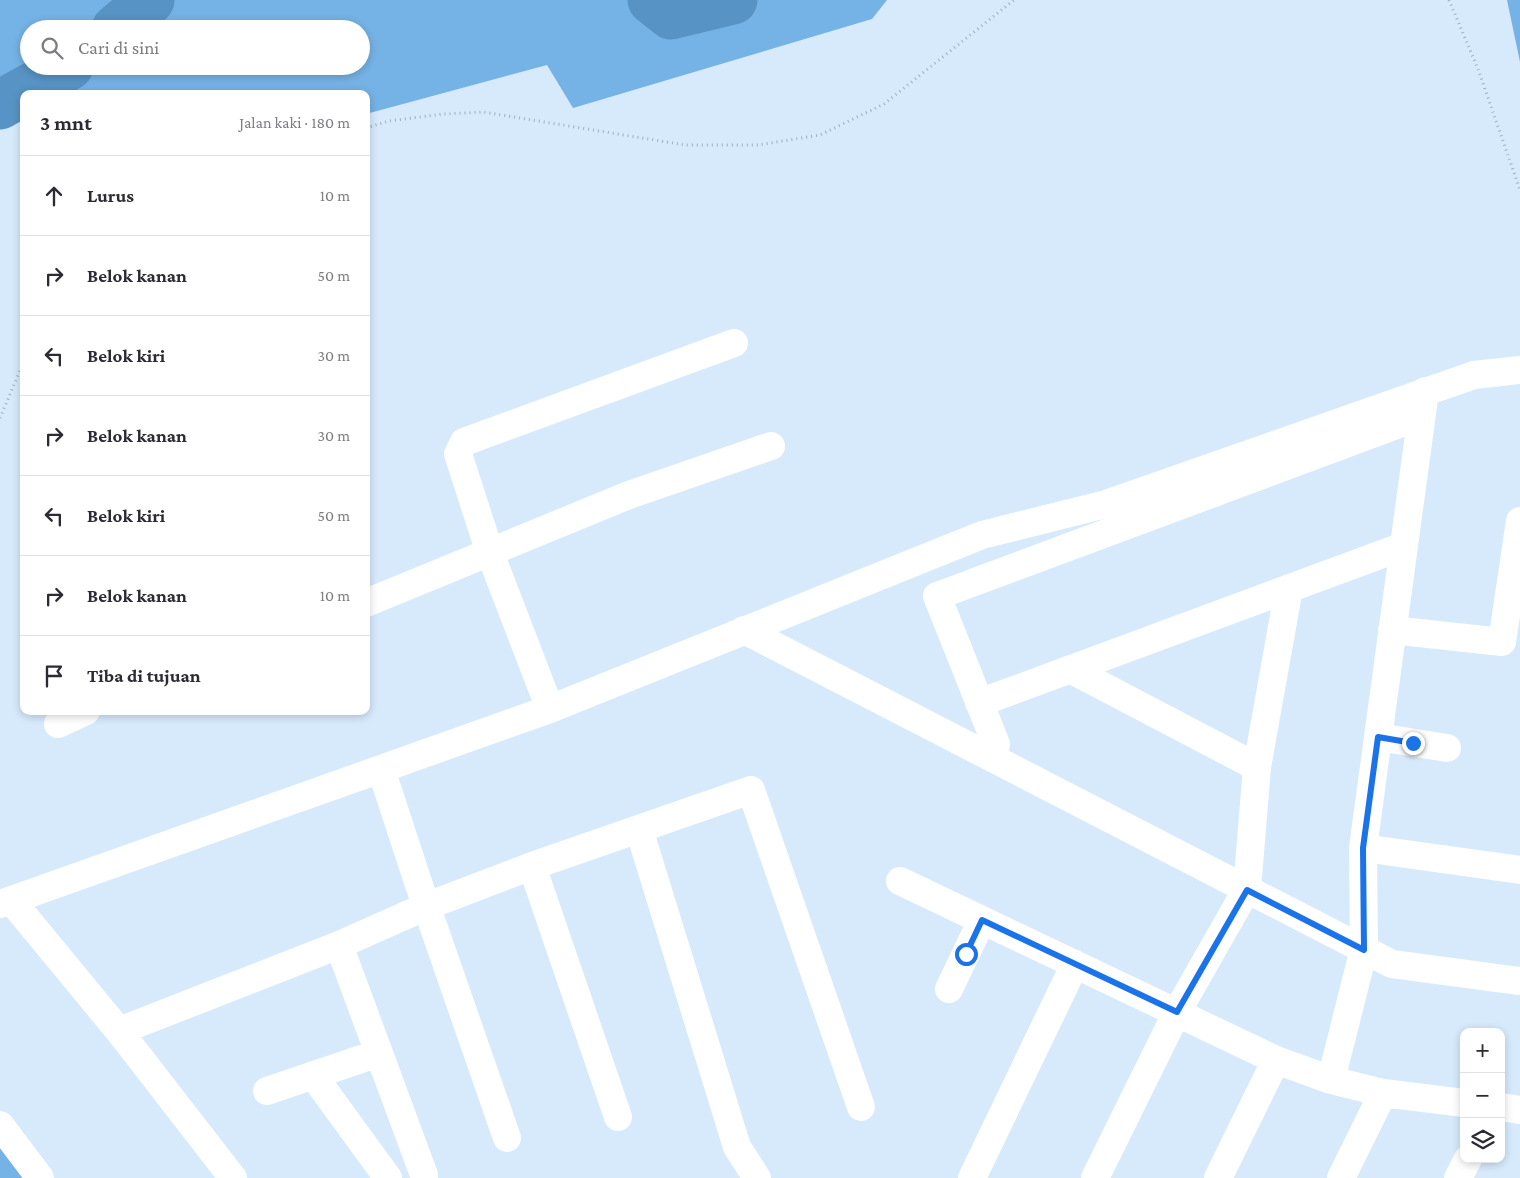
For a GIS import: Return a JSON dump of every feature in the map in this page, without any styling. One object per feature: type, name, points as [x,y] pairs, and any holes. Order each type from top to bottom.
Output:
[{"type":"street","points":[[550,709],[490,553],[458,454],[464,442],[734,343]]},
{"type":"street","points":[[994,759],[996,744],[937,596],[1423,403],[1474,374],[1520,370]]},
{"type":"street","points":[[1332,1080],[1364,950],[1363,848],[1423,403]]},
{"type":"street","points":[[233,1178],[119,1031],[5,902],[550,709],[982,535],[1106,504],[1423,403]]},
{"type":"street","points":[[370,601],[629,496],[771,446]]},
{"type":"street","points":[[1392,630],[1502,642],[1520,520]]},
{"type":"street","points":[[980,703],[1404,546]]},
{"type":"street","points":[[1095,1178],[1177,1012],[1247,890],[1257,767],[1290,588]]},
{"type":"street","points":[[744,630],[1392,964],[1520,981]]},
{"type":"street","points":[[1070,669],[1257,767]]},
{"type":"street","points":[[58,724],[77,715]]},
{"type":"street","points":[[1378,737],[1447,748]]},
{"type":"street","points":[[381,768],[507,1138]]},
{"type":"street","points":[[119,1031],[339,945],[427,906],[532,866],[751,790],[861,1107]]},
{"type":"street","points":[[639,829],[737,1147],[756,1178]]},
{"type":"street","points":[[1363,848],[1520,870]]},
{"type":"street","points":[[532,866],[618,1117]]},
{"type":"street","points":[[900,881],[1276,1060],[1332,1080],[1383,1093],[1460,1103]]},
{"type":"street","points":[[949,988],[982,920]]},
{"type":"street","points":[[339,945],[424,1175]]},
{"type":"street","points":[[972,1178],[1075,964]]},
{"type":"street","points":[[267,1091],[379,1053]]},
{"type":"street","points":[[1218,1178],[1276,1060]]},
{"type":"street","points":[[313,1075],[388,1178]]},
{"type":"street","points":[[1341,1178],[1383,1093]]},
{"type":"street","points":[[1505,1108],[1520,1110]]},
{"type":"street","points":[[0,1125],[40,1178]]},
{"type":"street","points":[[1458,1178],[1466,1163]]},
{"type":"path","points":[[370,127],[389,121],[443,114],[483,112],[685,145],[758,145],[820,136],[884,104],[1014,0]]},
{"type":"path","points":[[1449,0],[1478,69],[1520,190]]},
{"type":"path","points":[[0,418],[20,370]]},
{"type":"shaded area","points":[[0,0],[887,0],[872,19],[573,108],[547,65],[370,113],[370,90],[20,90],[20,95],[8,79],[0,83]]},
{"type":"shaded area","points":[[1507,0],[1520,0],[1520,62]]},
{"type":"shaded area","points":[[0,1146],[25,1178],[0,1178]]},
{"type":"waterway","points":[[127,20],[150,0]]},
{"type":"waterway","points":[[652,0],[671,15],[733,0]]},
{"type":"waterway","points":[[27,90],[53,75]]},
{"type":"waterway","points":[[0,105],[20,94]]},
{"type":"route","points":[[966,954],[982,920],[1177,1012],[1247,890],[1364,950],[1363,848],[1378,737],[1413,743]]}]
